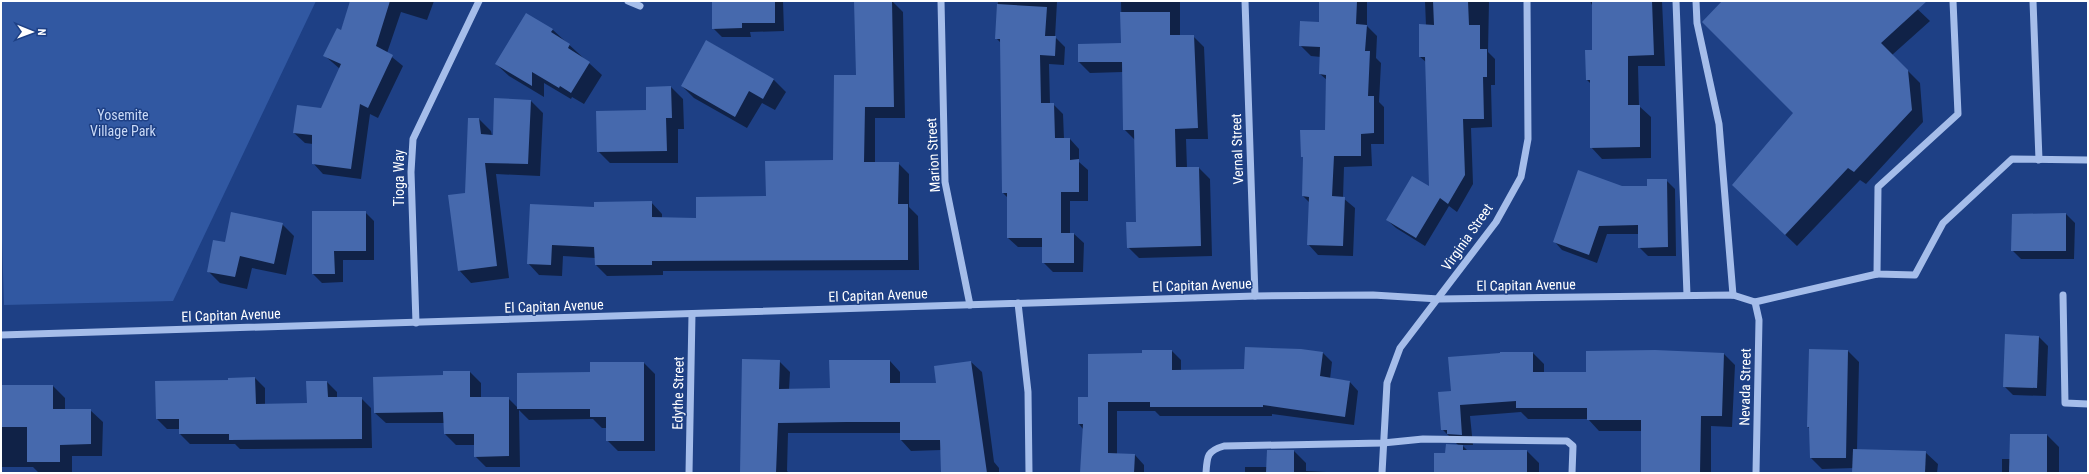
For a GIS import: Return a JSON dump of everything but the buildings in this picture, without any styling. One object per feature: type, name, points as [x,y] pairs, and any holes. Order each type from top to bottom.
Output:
[{"type":"street","name":"Tioga Way","points":[[416,323],[411,172],[413,139],[479,1]]},
{"type":"street","points":[[628,1],[640,6]]},
{"type":"street","name":"Marion Street","points":[[941,1],[945,182],[970,305]]},
{"type":"street","name":"Vernal Street","points":[[1245,1],[1255,296]]},
{"type":"street","name":"Virginia Street","points":[[1382,473],[1388,383],[1400,348],[1439,299],[1496,222],[1521,177],[1528,139],[1527,1]]},
{"type":"street","points":[[1676,1],[1687,295]]},
{"type":"street","points":[[1696,1],[1697,23],[1719,124],[1733,295]]},
{"type":"street","points":[[1878,274],[1878,187],[1958,114],[1953,1]]},
{"type":"street","points":[[2033,1],[2039,160]]},
{"type":"street","points":[[1755,302],[1878,274],[1915,275],[1943,223],[2012,159],[2088,160]]},
{"type":"street","name":"El Capitan Avenue","points":[[1,335],[1255,296],[1373,295],[1439,299],[1733,295],[1755,302]]},
{"type":"street","points":[[2063,295],[2065,403],[2088,404]]},
{"type":"street","name":"Nevada Street","points":[[1755,302],[1760,320],[1756,473]]},
{"type":"street","points":[[1018,303],[1028,392],[1030,473]]},
{"type":"street","name":"Edythe Street","points":[[689,473],[692,314]]},
{"type":"street","points":[[1206,473],[1207,457],[1214,449],[1224,446],[1383,443],[1423,439],[1567,441],[1573,446],[1572,473]]},
{"type":"green space","name":"Yosemite Village Park","points":[[1,1],[316,1],[173,301],[4,305],[1,207]]}]
